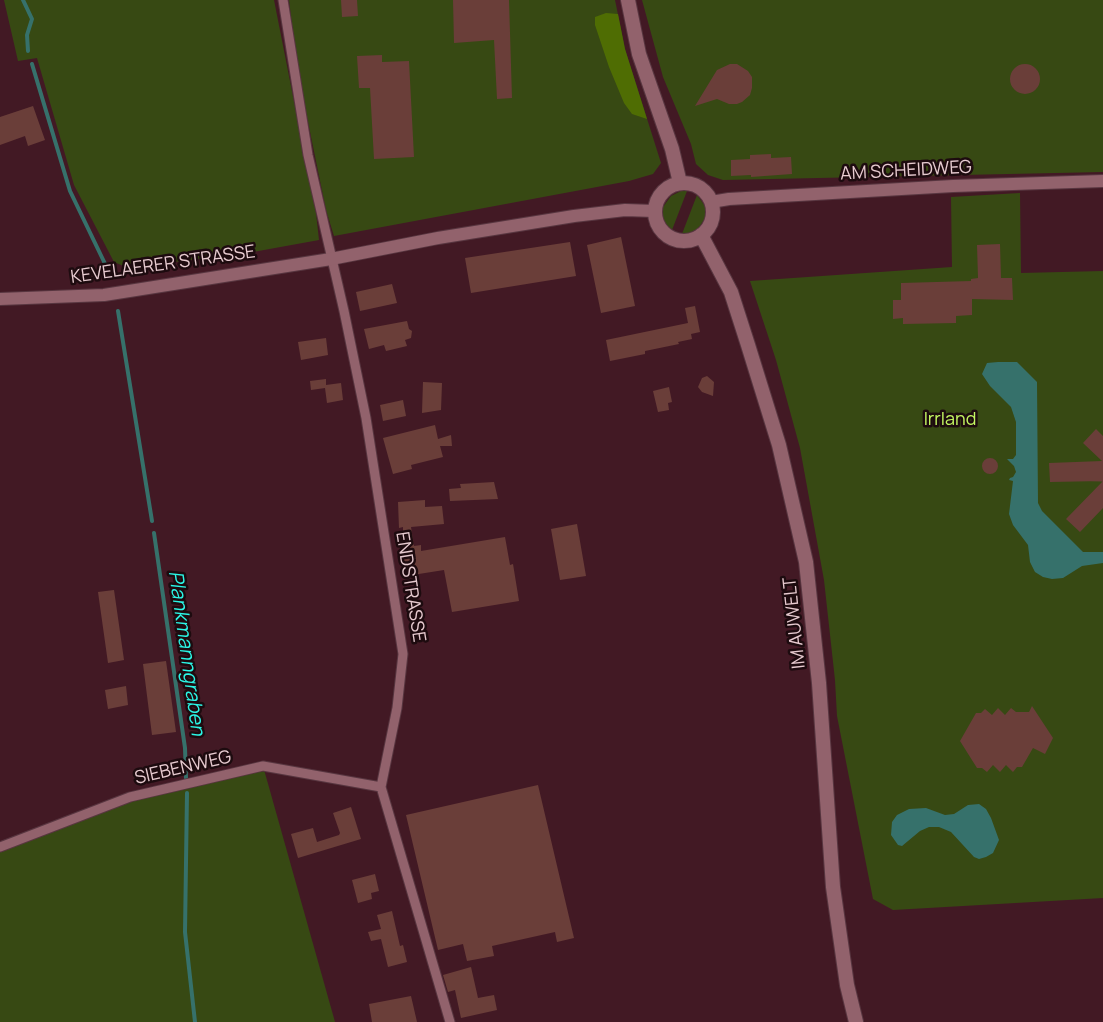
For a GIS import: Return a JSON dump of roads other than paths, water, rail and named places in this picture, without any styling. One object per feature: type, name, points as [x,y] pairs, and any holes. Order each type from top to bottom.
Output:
[{"type":"main road","points":[[628,0],[639,54],[672,148],[680,183]]},
{"type":"main road","points":[[680,183],[698,187],[706,193],[711,202],[712,220],[708,228],[701,235],[683,241],[666,234],[660,227],[654,210],[662,193],[667,188],[680,183]]},
{"type":"main road","name":"IM AUWELT","points":[[701,235],[731,292],[779,445],[806,561],[819,683],[833,887],[847,986],[856,1022]]},
{"type":"street","points":[[283,0],[308,155],[331,259]]},
{"type":"street","name":"AM SCHEIDWEG","points":[[711,202],[729,199],[953,186],[1103,181]]},
{"type":"street","name":"KEVELAERER STRASSE","points":[[0,299],[104,295],[331,259],[438,238],[574,216],[625,210],[654,210]]},
{"type":"street","name":"ENDSTRASSE","points":[[331,259],[366,418],[404,654],[397,708],[381,787],[450,1022]]},
{"type":"street","name":"SIEBENWEG","points":[[0,847],[130,797],[263,766],[381,787]]},
{"type":"water","points":[[1017,362],[1037,382],[1038,503],[1042,511],[1083,552],[1103,552],[1103,563],[1082,566],[1063,578],[1052,579],[1035,572],[1030,562],[1028,545],[1013,525],[1009,514],[1013,481],[1009,480],[1016,472],[1007,459],[1013,459],[1016,455],[1016,422],[1011,407],[990,386],[982,374],[987,363]]},
{"type":"water","points":[[979,804],[986,809],[991,818],[999,840],[993,853],[986,857],[979,859],[974,857],[951,832],[939,827],[929,827],[920,831],[902,846],[898,845],[891,835],[892,822],[897,815],[909,809],[926,808],[945,815],[954,814],[968,805]]},
{"type":"waterway","name":"Plankmanngraben","points":[[23,0],[32,19],[27,35],[28,51]]},
{"type":"waterway","name":"Plankmanngraben","points":[[32,64],[70,191],[108,270]]},
{"type":"waterway","name":"Plankmanngraben","points":[[118,311],[152,521]]},
{"type":"waterway","name":"Plankmanngraben","points":[[154,533],[185,748],[186,778]]},
{"type":"waterway","name":"Plankmanngraben","points":[[187,793],[185,932],[195,1022]]},
{"type":"park label","name":"Irrland","points":[[950,420]]}]
